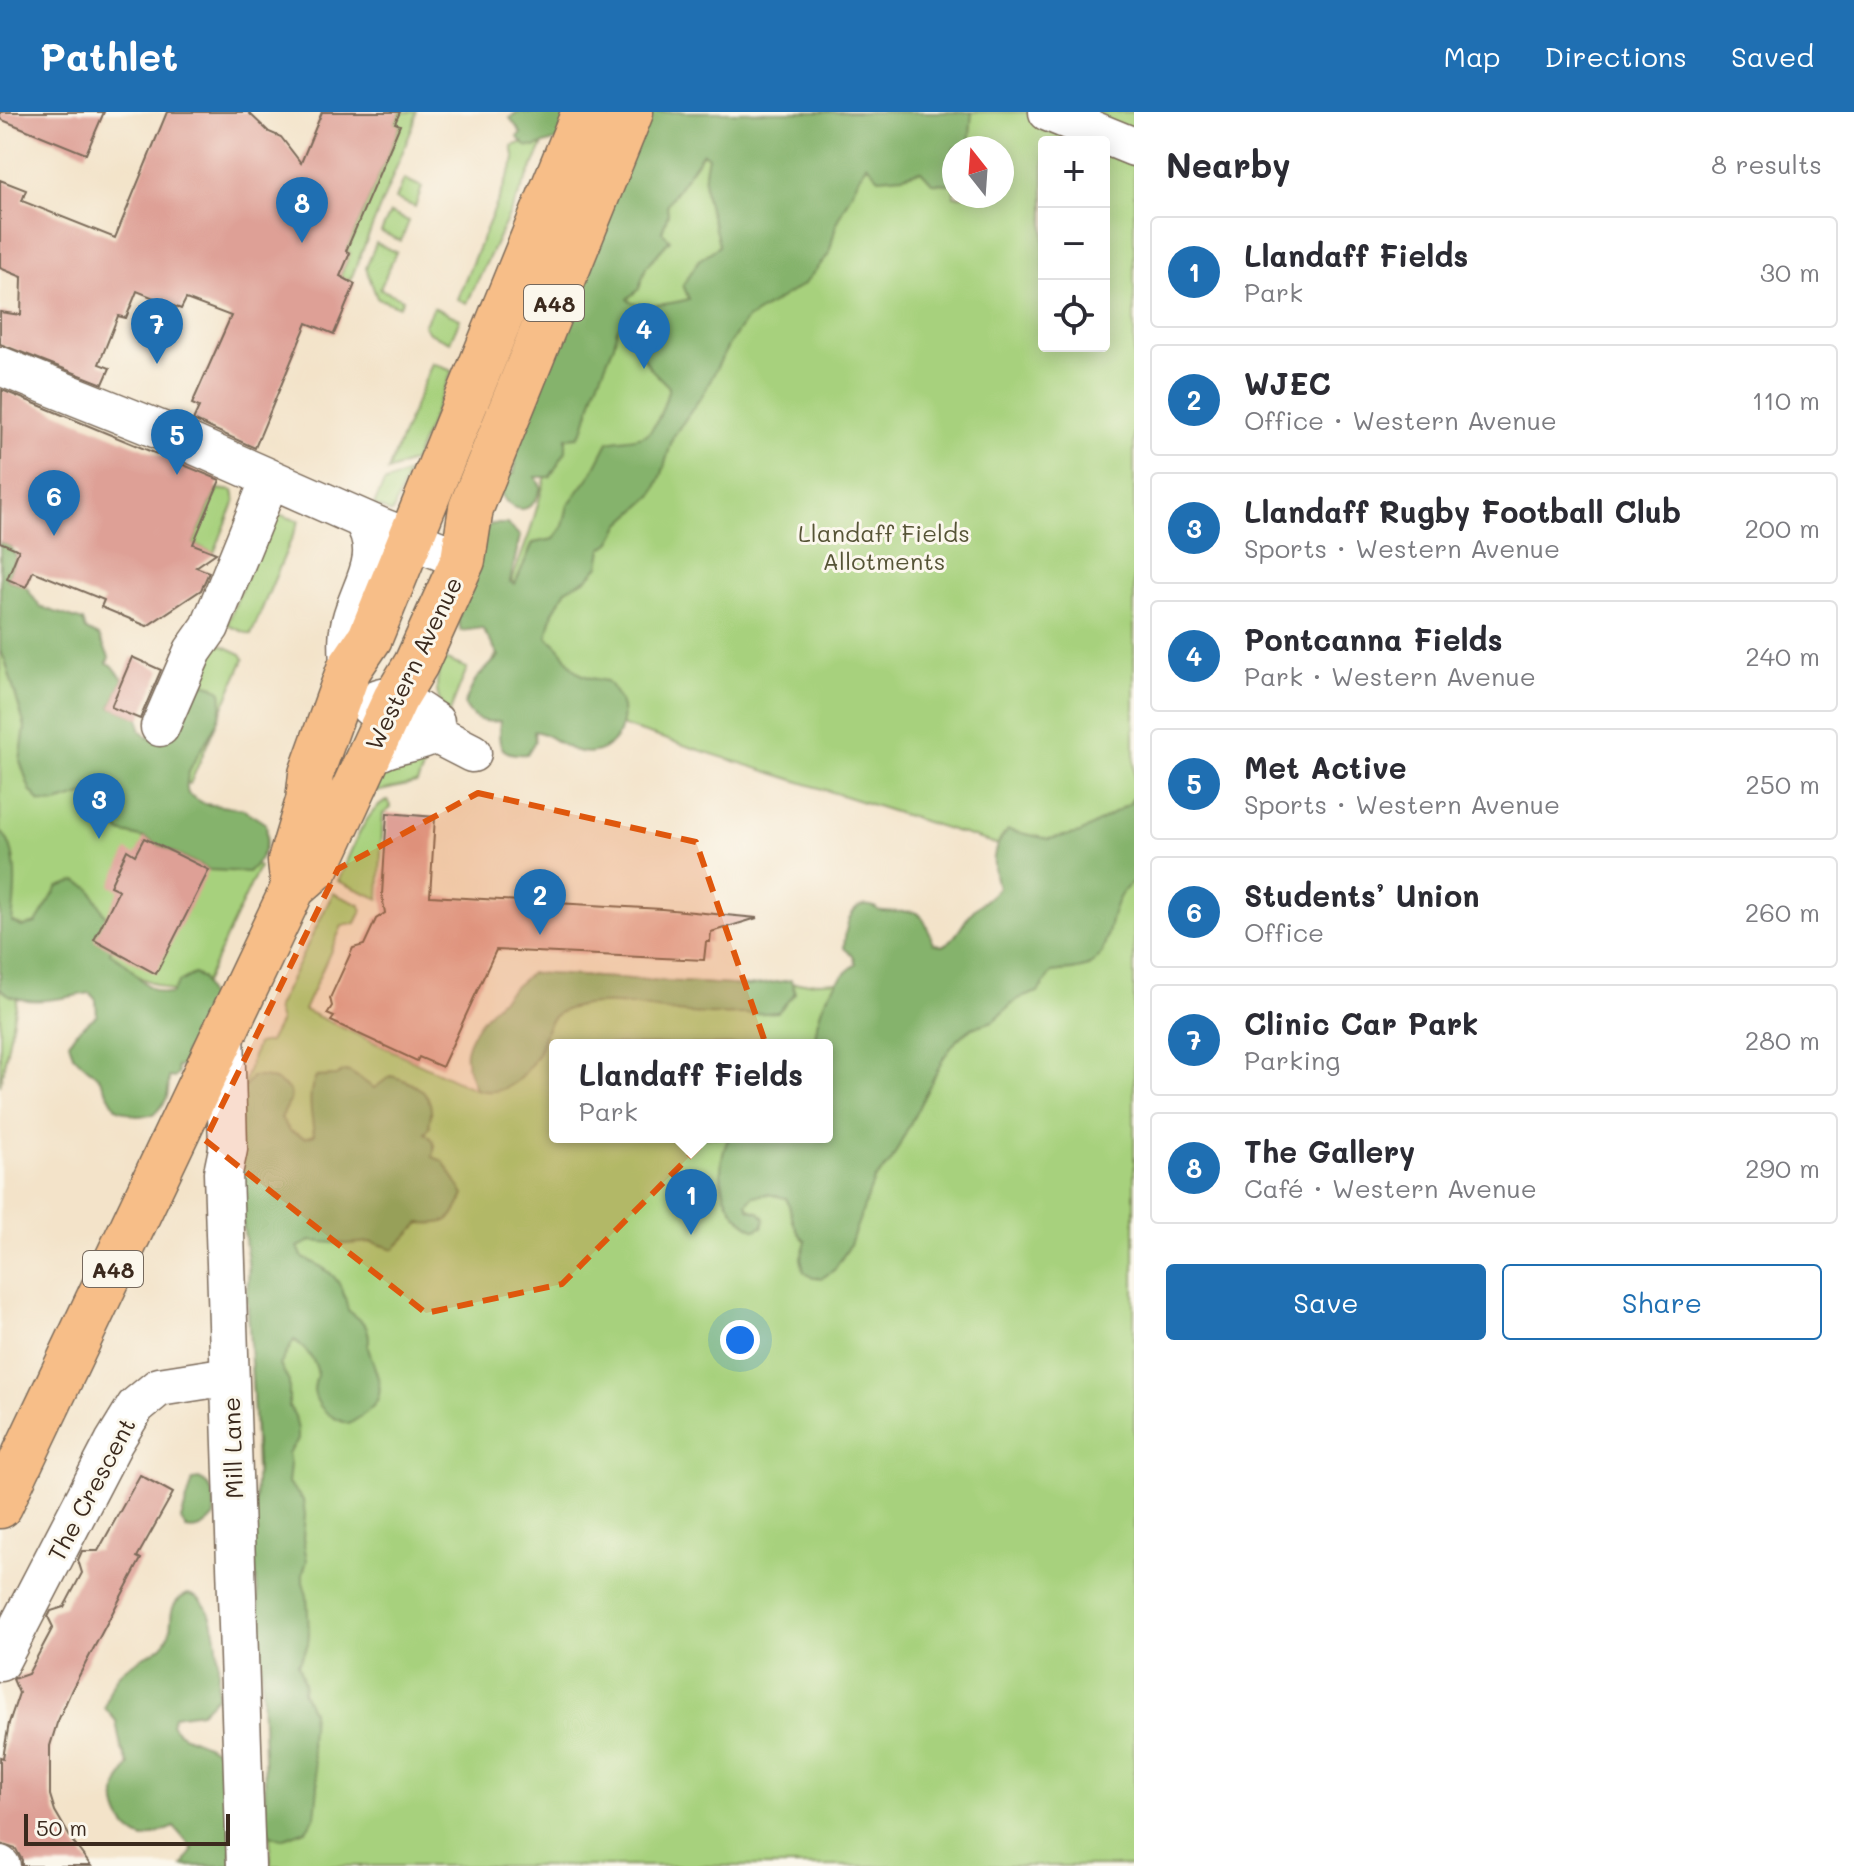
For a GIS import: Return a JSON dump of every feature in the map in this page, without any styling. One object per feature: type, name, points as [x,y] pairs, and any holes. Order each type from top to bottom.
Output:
[{"type":"highway","name":"Western Avenue","points":[[293,888],[290,861],[308,801],[311,774],[349,669],[370,638],[584,112]]},
{"type":"highway","name":"Western Avenue","points":[[0,1506],[293,888],[318,866],[395,699],[416,664],[463,560],[471,508],[631,112]]},
{"type":"street","points":[[1048,112],[1134,147]]},
{"type":"street","points":[[0,366],[71,397],[153,427],[463,560]]},
{"type":"street","points":[[160,727],[193,651],[210,627],[272,480]]},
{"type":"street","points":[[349,669],[349,631],[372,559],[371,535],[362,519]]},
{"type":"street","points":[[308,801],[337,778],[374,699],[386,696],[395,699],[435,722],[435,734]]},
{"type":"street","points":[[435,734],[472,753]]},
{"type":"street","points":[[367,759],[391,745],[435,734]]},
{"type":"street","name":"Mill Lane","points":[[225,1031],[228,1149],[223,1173],[246,1866]]},
{"type":"street","name":"The Crescent","points":[[0,1662],[114,1442],[136,1406],[159,1387],[229,1376]]},
{"type":"highlighted area","points":[[478,793],[696,842],[775,1071],[562,1284],[426,1313],[205,1140],[338,869]]},
{"type":"green space","points":[[400,112],[416,112],[414,124],[350,281],[340,277],[350,253],[346,251],[400,126],[395,123]]},
{"type":"green space","points":[[517,112],[570,112],[557,140],[535,147],[526,146],[517,137],[521,133],[510,118]]},
{"type":"green space","points":[[640,112],[972,112],[970,136],[942,136],[942,184],[932,183],[921,171],[879,178],[866,164],[837,221],[829,254],[804,284],[746,320],[729,344],[705,391],[673,437],[653,495],[621,524],[611,542],[602,549],[599,566],[588,578],[566,590],[553,612],[547,637],[575,670],[582,675],[607,681],[620,702],[623,713],[618,733],[609,745],[597,751],[573,750],[534,731],[535,741],[527,754],[505,751],[499,737],[500,721],[478,719],[470,714],[464,704],[476,679],[499,656],[482,628],[461,631],[458,620],[482,530],[492,524],[507,524],[520,536],[510,582],[515,584],[533,543],[554,539],[563,526],[568,505],[592,473],[608,442],[643,436],[658,419],[669,387],[649,367],[634,340],[626,315],[617,330],[584,428],[578,437],[566,438],[566,451],[550,477],[536,477],[541,487],[538,495],[524,509],[513,507],[501,495],[506,476],[514,473],[516,462],[513,453]],"holes":[[[703,153],[708,157],[705,193],[719,246],[699,260],[683,285],[689,299],[648,305],[627,299],[639,289],[646,267],[670,240],[662,232],[668,214],[667,204]]]},
{"type":"green space","name":"Llandaff Fields Allotments","points":[[694,112],[1134,112],[1134,1866],[271,1866],[242,1101],[244,1083],[257,1044],[269,1042],[280,1021],[276,1009],[333,893],[360,905],[362,911],[356,923],[342,926],[304,1010],[474,1089],[531,973],[748,986],[1017,971],[1093,875],[545,701],[486,677],[515,613],[502,607],[530,532],[548,469]]},
{"type":"green space","points":[[548,134],[467,303],[457,299],[515,160],[512,146]]},
{"type":"green space","points":[[404,179],[422,187],[415,207],[396,199]]},
{"type":"green space","points":[[390,213],[409,221],[401,241],[381,232]]},
{"type":"green space","points":[[376,243],[396,252],[380,289],[403,299],[399,307],[377,298],[366,268]]},
{"type":"green space","points":[[433,307],[460,319],[450,342],[429,333],[424,326]]},
{"type":"green space","points":[[432,363],[452,371],[414,461],[388,471]]},
{"type":"green space","points":[[408,473],[392,513],[374,505],[384,483]]},
{"type":"green space","points":[[217,489],[233,491],[235,501],[214,553],[193,544]]},
{"type":"green space","points":[[272,512],[299,521],[251,635],[227,625]]},
{"type":"green space","points":[[0,542],[10,546],[16,557],[7,579],[26,587],[40,607],[83,621],[86,630],[99,636],[109,657],[107,663],[123,679],[111,707],[139,718],[140,730],[148,738],[193,680],[214,686],[221,692],[218,719],[190,769],[188,794],[205,804],[243,809],[266,824],[264,850],[248,872],[209,870],[144,838],[120,832],[99,790],[56,803],[40,802],[30,790],[20,761],[25,727],[0,651]]},
{"type":"green space","points":[[0,609],[139,811],[259,867],[196,1002],[0,916]]},
{"type":"green space","points":[[217,643],[241,654],[244,659],[190,784],[150,767]]},
{"type":"green space","points":[[444,659],[467,668],[449,714],[440,701],[437,688]]},
{"type":"green space","points":[[430,753],[417,783],[376,792],[381,763]]},
{"type":"green space","points":[[1134,795],[1134,882],[1118,900],[1098,958],[1086,967],[1052,972],[1038,992],[1018,999],[993,1021],[972,1028],[957,1040],[944,1057],[891,1162],[874,1180],[849,1247],[834,1270],[822,1278],[813,1278],[804,1272],[801,1258],[806,1241],[795,1226],[786,1198],[768,1194],[753,1196],[747,1203],[749,1209],[761,1213],[765,1219],[762,1227],[755,1230],[743,1222],[728,1201],[721,1177],[722,1163],[727,1143],[833,1143],[833,1039],[816,1039],[816,1033],[826,999],[839,980],[856,964],[854,957],[844,948],[847,926],[853,913],[863,906],[880,911],[916,912],[924,920],[933,943],[942,946],[998,888],[994,871],[995,850],[1008,830],[1048,839],[1080,833],[1130,803]]},
{"type":"green space","points":[[388,801],[391,808],[383,814],[379,899],[338,881],[365,823],[380,805]]},
{"type":"green space","points":[[0,831],[7,839],[14,860],[12,922],[22,927],[36,923],[58,887],[76,881],[90,888],[112,927],[114,941],[110,953],[159,992],[171,994],[179,982],[194,974],[202,978],[208,995],[215,1002],[208,1029],[184,1053],[187,1060],[183,1066],[177,1067],[178,1074],[174,1078],[169,1077],[167,1098],[153,1115],[136,1116],[116,1108],[99,1078],[73,1055],[69,1042],[97,1015],[96,1000],[90,993],[31,1000],[19,999],[0,988]]},
{"type":"green space","points":[[0,947],[26,952],[0,1086]]},
{"type":"green space","points":[[531,973],[748,986],[791,980],[795,993],[778,1012],[767,1013],[686,1013],[610,1004],[565,1010],[549,1023],[537,1055],[519,1079],[504,1089],[475,1089],[466,1061],[469,1041],[492,1008]]},
{"type":"green space","points":[[344,1071],[374,1088],[391,1076],[412,1084],[424,1093],[431,1106],[430,1127],[425,1133],[434,1143],[433,1157],[443,1161],[464,1195],[449,1220],[420,1223],[394,1249],[372,1242],[346,1244],[311,1241],[298,1247],[303,1258],[334,1277],[343,1290],[348,1310],[365,1326],[379,1394],[371,1408],[349,1424],[331,1416],[318,1403],[314,1390],[316,1366],[294,1340],[280,1365],[289,1382],[289,1406],[298,1430],[298,1440],[288,1453],[288,1483],[303,1500],[303,1538],[307,1561],[303,1582],[309,1633],[308,1644],[298,1664],[304,1683],[303,1692],[312,1712],[310,1741],[318,1786],[315,1817],[306,1830],[282,1839],[270,1835],[266,1825],[260,1620],[253,1541],[257,1463],[247,1294],[249,1268],[242,1218],[239,1096],[252,1077],[268,1078],[281,1084],[290,1091],[290,1101],[281,1118],[290,1131],[305,1138],[314,1135],[310,1098],[316,1077],[336,1076]]},
{"type":"green space","points":[[199,1479],[211,1490],[214,1517],[202,1528],[186,1529],[181,1520],[193,1480]]},
{"type":"green space","points":[[188,1594],[199,1599],[213,1622],[218,1654],[217,1696],[201,1712],[174,1716],[171,1724],[181,1734],[213,1748],[223,1760],[229,1788],[232,1866],[183,1866],[193,1849],[174,1827],[144,1839],[125,1825],[116,1804],[118,1785],[129,1765],[121,1747],[116,1721],[105,1708],[110,1689],[122,1671],[163,1644],[169,1635],[175,1604]]},
{"type":"building","points":[[0,112],[104,112],[86,154],[0,119]]},
{"type":"building","points":[[167,112],[248,112],[269,132],[281,137],[301,163],[322,112],[400,112],[395,123],[400,125],[346,251],[350,253],[340,276],[355,284],[334,334],[307,323],[255,448],[193,420],[199,407],[192,404],[231,316],[186,299],[181,309],[137,291],[126,318],[118,316],[99,364],[110,368],[103,384],[0,344],[0,312],[21,315],[22,277],[0,268],[0,180],[26,190],[22,201],[115,238]]},
{"type":"building","points":[[2,390],[220,480],[193,544],[216,553],[196,567],[209,572],[201,590],[147,626],[101,607],[104,600],[33,571],[26,587],[7,579],[19,550],[0,542]]},
{"type":"building","points":[[132,657],[161,670],[140,719],[111,707]]},
{"type":"building","points":[[387,813],[435,817],[430,896],[662,909],[757,918],[711,932],[710,942],[706,942],[704,960],[496,950],[442,1067],[419,1057],[417,1061],[331,1021],[334,1017],[327,1014],[332,1006],[330,998],[353,948],[364,945],[376,919],[385,913],[382,895]]},
{"type":"building","points":[[144,838],[209,870],[156,974],[94,940],[119,890],[110,886],[127,850],[135,855]]},
{"type":"building","points":[[140,1475],[173,1493],[137,1557],[141,1559],[72,1689],[50,1746],[50,1795],[55,1811],[91,1866],[22,1866],[16,1849],[0,1844],[0,1757],[3,1758],[9,1723],[19,1693],[13,1679],[28,1674],[53,1627],[48,1617],[51,1611],[64,1607],[82,1573],[78,1560],[82,1551],[98,1551]]},
{"type":"place","name":"The Gallery","points":[[302,243]]},
{"type":"place","name":"Clinic Car Park","points":[[157,364]]},
{"type":"place","name":"Pontcanna Fields","points":[[644,369]]},
{"type":"place","name":"Met Active","points":[[177,475]]},
{"type":"place","name":"Students’ Union","points":[[54,536]]},
{"type":"place","name":"Llandaff Rugby Football Club","points":[[99,839]]},
{"type":"place","name":"WJEC","points":[[540,935]]},
{"type":"place","name":"Llandaff Fields","points":[[691,1235]]}]
